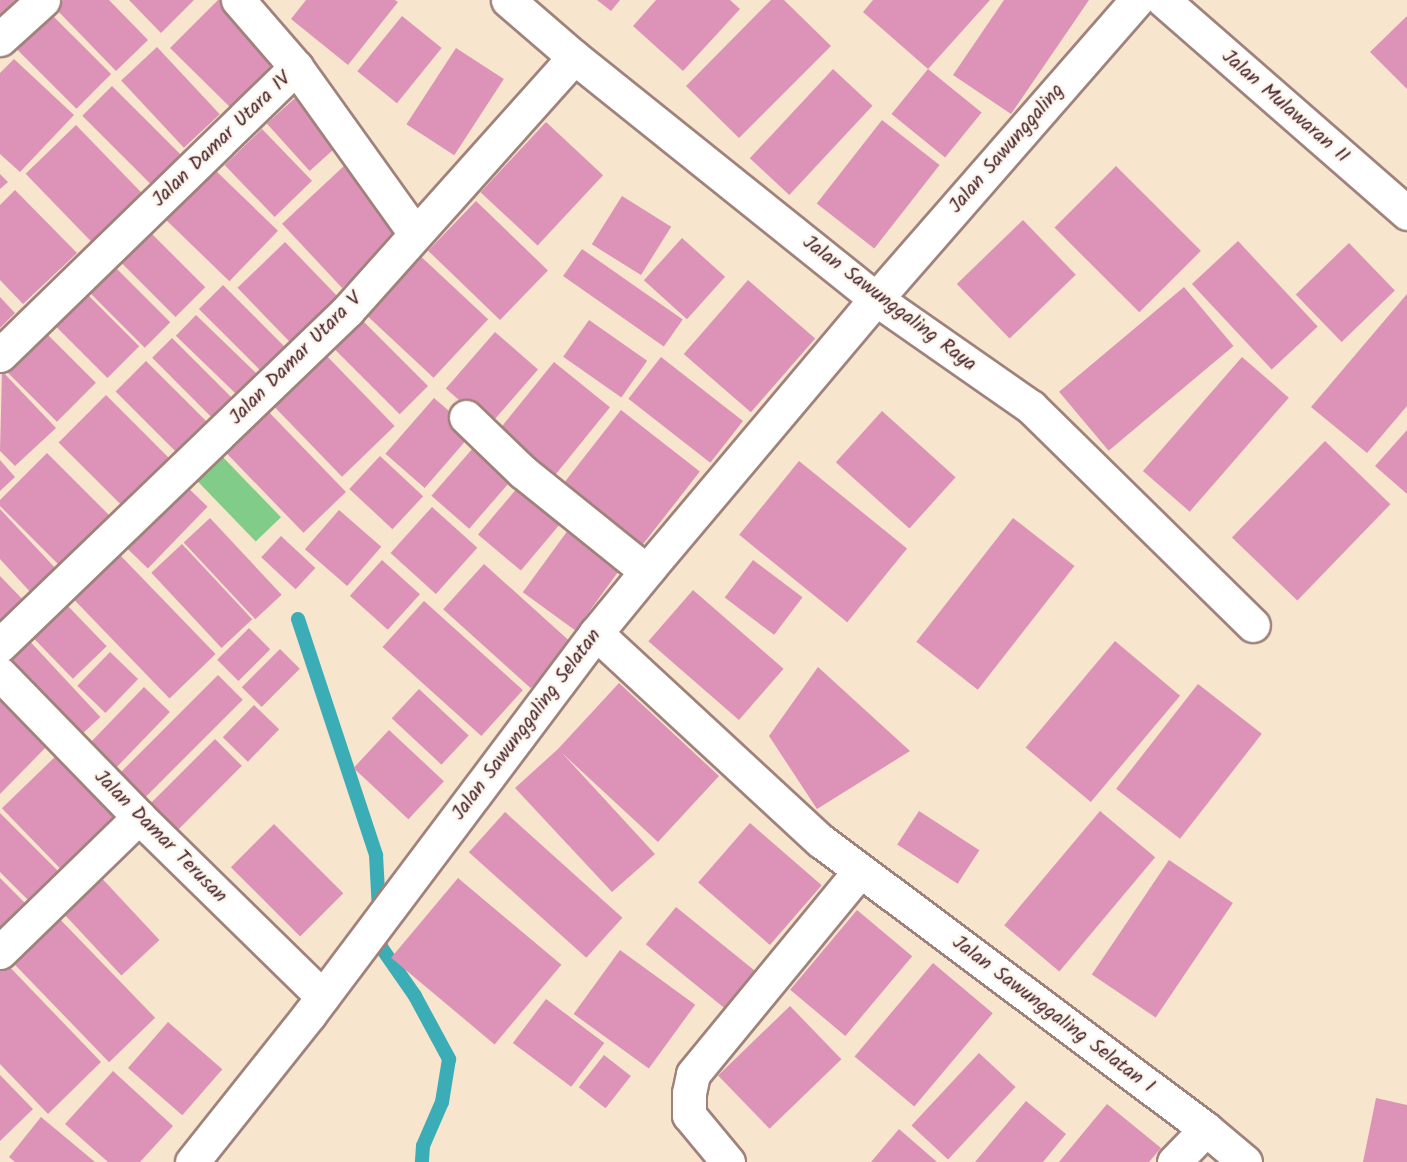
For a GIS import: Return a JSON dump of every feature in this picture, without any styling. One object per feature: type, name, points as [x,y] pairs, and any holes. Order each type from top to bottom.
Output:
[{"type":"street","points":[[0,39],[43,0]]},
{"type":"street","points":[[238,0],[296,67]]},
{"type":"street","name":"Jalan Sawunggaling Raya","points":[[508,0],[574,57],[876,299],[1031,407],[1253,625]]},
{"type":"street","name":"Jalan Sawunggaling","points":[[876,299],[1137,0]]},
{"type":"street","name":"Jalan Mulawaran II","points":[[1163,0],[1407,213]]},
{"type":"street","name":"Jalan Damar Utara V","points":[[0,645],[348,310],[574,57]]},
{"type":"street","name":"Jalan Damar Utara IV","points":[[0,355],[296,67],[415,233]]},
{"type":"street","name":"Jalan Sawunggaling Selatan","points":[[192,1162],[323,996],[596,633],[876,299]]},
{"type":"street","points":[[466,417],[523,472],[646,571]]},
{"type":"street","name":"Jalan Sawunggaling Selatan I","points":[[596,633],[821,841],[1206,1129],[1245,1162]]},
{"type":"street","name":"Jalan Damar Terusan","points":[[0,674],[139,817],[323,996]]},
{"type":"street","points":[[0,952],[139,817]]},
{"type":"street","points":[[728,1162],[689,1115],[689,1093],[693,1074],[860,871]]},
{"type":"street","points":[[1174,1162],[1206,1129]]},
{"type":"green space","points":[[217,451],[281,517],[256,541],[192,475]]},
{"type":"building","points":[[0,0],[34,0],[0,18]]},
{"type":"building","points":[[63,0],[109,0],[148,40],[116,71],[55,8]]},
{"type":"building","points":[[129,0],[194,0],[161,33]]},
{"type":"building","points":[[218,0],[232,0],[292,59],[237,114],[170,48]]},
{"type":"building","points":[[306,0],[395,0],[398,2],[348,65],[291,19]]},
{"type":"building","points":[[597,0],[620,0],[611,11]]},
{"type":"building","points":[[656,0],[730,0],[740,9],[683,71],[633,26]]},
{"type":"building","points":[[771,0],[784,0],[831,46],[739,138],[686,86]]},
{"type":"building","points":[[873,0],[990,0],[928,69],[863,12]]},
{"type":"building","points":[[1004,0],[1089,0],[1011,114],[953,75]]},
{"type":"building","points":[[51,14],[111,74],[76,109],[16,49]]},
{"type":"building","points":[[402,16],[442,48],[397,103],[357,71]]},
{"type":"building","points":[[1407,16],[1407,89],[1370,52]]},
{"type":"building","points":[[157,47],[220,114],[184,148],[121,80]]},
{"type":"building","points":[[456,48],[504,79],[454,155],[406,124]]},
{"type":"building","points":[[14,59],[74,115],[20,172],[0,154],[0,73]]},
{"type":"building","points":[[833,69],[872,106],[789,195],[750,158]]},
{"type":"building","points":[[928,69],[982,112],[945,157],[891,114]]},
{"type":"building","points":[[112,86],[185,159],[155,189],[82,116]]},
{"type":"building","points":[[304,90],[347,138],[310,171],[267,123]]},
{"type":"building","points":[[882,120],[940,165],[874,248],[817,204]]},
{"type":"building","points":[[546,122],[603,175],[538,245],[481,192]]},
{"type":"building","points":[[76,125],[142,193],[92,242],[26,174]]},
{"type":"building","points":[[262,129],[312,181],[275,217],[225,165]]},
{"type":"building","points":[[345,165],[405,229],[342,288],[282,224]]},
{"type":"building","points":[[1116,166],[1201,251],[1139,312],[1054,228]]},
{"type":"building","points":[[214,169],[278,231],[229,281],[165,219]]},
{"type":"building","points":[[0,174],[8,182],[0,189]]},
{"type":"building","points":[[15,190],[77,253],[23,304],[0,280],[0,205]]},
{"type":"building","points":[[622,196],[671,227],[641,275],[592,244]]},
{"type":"building","points":[[476,201],[548,270],[500,320],[428,251]]},
{"type":"building","points":[[1023,220],[1076,275],[1010,339],[957,284]]},
{"type":"building","points":[[143,225],[205,287],[176,317],[113,255]]},
{"type":"building","points":[[682,238],[725,277],[687,319],[644,280]]},
{"type":"building","points":[[1238,241],[1318,327],[1272,370],[1192,284]]},
{"type":"building","points":[[285,242],[342,301],[294,347],[238,288]]},
{"type":"building","points":[[1349,243],[1395,290],[1342,342],[1296,294]]},
{"type":"building","points":[[582,249],[683,320],[664,347],[563,276]]},
{"type":"building","points":[[415,251],[488,319],[434,378],[360,310]]},
{"type":"building","points":[[108,260],[170,322],[145,348],[83,285]]},
{"type":"building","points":[[748,280],[815,338],[751,412],[684,354]]},
{"type":"building","points":[[223,285],[287,349],[263,373],[199,309]]},
{"type":"building","points":[[1184,287],[1233,346],[1109,451],[1059,392]]},
{"type":"building","points":[[82,289],[139,346],[107,378],[50,321]]},
{"type":"building","points":[[1407,294],[1407,406],[1367,453],[1311,407]]},
{"type":"building","points":[[0,297],[15,313],[0,328]]},
{"type":"building","points":[[196,315],[264,381],[244,402],[176,336]]},
{"type":"building","points":[[358,316],[428,386],[400,414],[330,344]]},
{"type":"building","points":[[589,320],[647,361],[621,398],[563,357]]},
{"type":"building","points":[[40,327],[96,383],[57,422],[1,366]]},
{"type":"building","points":[[495,332],[538,369],[489,426],[446,389]]},
{"type":"building","points":[[172,338],[236,402],[217,422],[152,358]]},
{"type":"building","points":[[323,352],[395,426],[342,477],[270,403]]},
{"type":"building","points":[[661,357],[743,421],[710,463],[628,399]]},
{"type":"building","points":[[1242,357],[1289,398],[1190,512],[1143,471]]},
{"type":"building","points":[[146,361],[215,430],[184,460],[116,391]]},
{"type":"building","points":[[554,362],[610,407],[549,483],[493,437]]},
{"type":"building","points":[[2,371],[56,428],[15,466],[0,451]]},
{"type":"building","points":[[106,395],[172,461],[125,509],[59,442]]},
{"type":"building","points":[[434,398],[473,432],[425,488],[385,454]]},
{"type":"building","points":[[264,407],[346,492],[304,533],[222,448]]},
{"type":"building","points":[[621,410],[700,472],[635,555],[556,494]]},
{"type":"building","points":[[882,411],[956,477],[909,529],[836,462]]},
{"type":"building","points":[[1407,430],[1407,494],[1375,466]]},
{"type":"building","points":[[480,440],[518,473],[469,529],[431,496]]},
{"type":"building","points":[[1325,441],[1390,504],[1297,601],[1232,537]]},
{"type":"building","points":[[47,453],[114,520],[64,570],[0,506],[0,500]]},
{"type":"building","points":[[380,456],[423,496],[392,529],[349,489]]},
{"type":"building","points":[[0,460],[15,477],[0,491]]},
{"type":"building","points":[[799,461],[907,548],[847,622],[739,535]]},
{"type":"building","points":[[181,481],[208,507],[148,569],[121,543]]},
{"type":"building","points":[[523,481],[566,517],[521,571],[478,535]]},
{"type":"building","points":[[432,507],[477,548],[436,594],[391,553]]},
{"type":"building","points":[[0,509],[58,571],[33,595],[0,559]]},
{"type":"building","points":[[339,510],[381,547],[347,586],[305,549]]},
{"type":"building","points":[[210,518],[282,595],[255,619],[184,543]]},
{"type":"building","points":[[1013,518],[1074,566],[978,690],[916,642]]},
{"type":"building","points":[[571,526],[624,564],[575,631],[523,592]]},
{"type":"building","points":[[281,536],[315,568],[296,589],[261,557]]},
{"type":"building","points":[[182,544],[252,619],[222,648],[151,573]]},
{"type":"building","points":[[119,554],[216,654],[170,698],[73,598]]},
{"type":"building","points":[[382,560],[420,594],[388,630],[350,596]]},
{"type":"building","points":[[753,560],[803,597],[774,635],[725,598]]},
{"type":"building","points":[[484,564],[572,643],[531,688],[443,609]]},
{"type":"building","points":[[0,576],[28,605],[0,633]]},
{"type":"building","points":[[693,590],[784,669],[739,720],[648,641]]},
{"type":"building","points":[[424,601],[523,690],[481,736],[383,647]]},
{"type":"building","points":[[65,603],[107,646],[73,679],[31,636]]},
{"type":"building","points":[[249,628],[270,649],[238,681],[217,660]]},
{"type":"building","points":[[24,635],[100,717],[73,742],[0,664],[0,657]]},
{"type":"building","points":[[1115,641],[1180,696],[1091,802],[1026,747]]},
{"type":"building","points":[[280,649],[300,669],[262,707],[242,687]]},
{"type":"building","points":[[110,652],[138,679],[105,713],[77,686]]},
{"type":"building","points":[[818,667],[910,751],[817,809],[769,736]]},
{"type":"building","points":[[218,675],[243,700],[142,800],[118,775]]},
{"type":"building","points":[[619,683],[719,776],[658,842],[562,753],[655,854],[612,892],[515,788],[558,749]]},
{"type":"building","points":[[1198,684],[1262,734],[1180,839],[1116,789]]},
{"type":"building","points":[[144,687],[170,712],[111,773],[85,748]]},
{"type":"building","points":[[419,689],[469,735],[441,765],[392,718]]},
{"type":"building","points":[[0,693],[50,743],[0,794]]},
{"type":"building","points":[[254,705],[279,729],[248,762],[223,737]]},
{"type":"building","points":[[389,730],[444,781],[408,819],[354,768]]},
{"type":"building","points":[[215,739],[242,766],[173,835],[146,808]]},
{"type":"building","points":[[58,754],[122,820],[66,874],[2,808]]},
{"type":"building","points":[[919,811],[979,850],[958,884],[897,845]]},
{"type":"building","points":[[1100,811],[1155,857],[1059,971],[1004,925]]},
{"type":"building","points":[[505,812],[622,918],[586,958],[469,852]]},
{"type":"building","points":[[0,813],[64,877],[34,906],[0,872]]},
{"type":"building","points":[[750,823],[822,885],[770,945],[698,883]]},
{"type":"building","points":[[274,824],[343,893],[300,936],[231,867]]},
{"type":"building","points":[[1169,860],[1233,903],[1156,1017],[1092,974]]},
{"type":"building","points":[[96,872],[159,940],[121,975],[58,907]]},
{"type":"building","points":[[0,878],[26,904],[0,929]]},
{"type":"building","points":[[458,878],[561,965],[495,1044],[391,958]]},
{"type":"building","points":[[676,907],[764,978],[734,1015],[646,944]]},
{"type":"building","points":[[857,910],[912,956],[845,1036],[790,990]]},
{"type":"building","points":[[53,912],[155,1018],[109,1062],[7,956]]},
{"type":"building","points":[[620,950],[695,1005],[649,1069],[574,1014]]},
{"type":"building","points":[[3,960],[101,1062],[48,1114],[0,1064],[0,964]]},
{"type":"building","points":[[933,963],[993,1013],[914,1107],[855,1056]]},
{"type":"building","points":[[546,999],[604,1043],[571,1087],[513,1043]]},
{"type":"building","points":[[790,1006],[841,1059],[769,1129],[718,1075]]},
{"type":"building","points":[[168,1022],[222,1069],[182,1115],[128,1068]]},
{"type":"building","points":[[979,1053],[1016,1087],[948,1160],[911,1125]]},
{"type":"building","points":[[604,1055],[631,1076],[606,1108],[579,1087]]},
{"type":"building","points":[[113,1071],[173,1126],[140,1162],[108,1162],[65,1124]]},
{"type":"building","points":[[0,1075],[33,1109],[0,1141]]},
{"type":"building","points":[[1376,1098],[1407,1105],[1407,1162],[1363,1162]]},
{"type":"building","points":[[1026,1101],[1066,1134],[1043,1162],[975,1162]]},
{"type":"building","points":[[1107,1104],[1161,1148],[1149,1162],[1059,1162]]},
{"type":"building","points":[[41,1117],[95,1162],[15,1162],[9,1157]]},
{"type":"building","points":[[899,1129],[937,1162],[871,1162]]},
{"type":"waterway","points":[[298,619],[376,855],[381,947],[415,996],[449,1059],[442,1102],[423,1146],[422,1162]]}]
